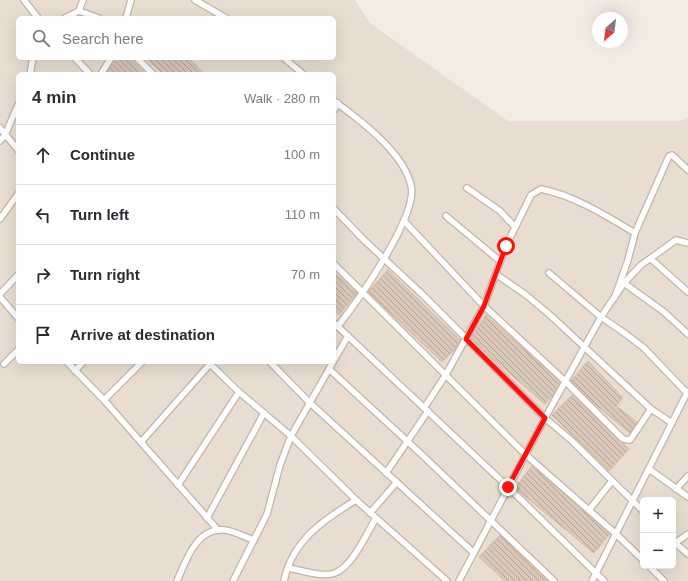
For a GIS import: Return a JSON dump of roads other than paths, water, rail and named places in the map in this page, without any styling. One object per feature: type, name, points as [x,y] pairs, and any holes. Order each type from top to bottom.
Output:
[{"type":"street","points":[[24,0],[36,16]]},
{"type":"street","points":[[69,16],[78,11],[83,0]]},
{"type":"street","points":[[127,16],[131,0]]},
{"type":"street","points":[[195,0],[223,16]]},
{"type":"street","points":[[78,11],[93,16]]},
{"type":"street","points":[[30,72],[33,60]]},
{"type":"street","points":[[77,60],[88,72]]},
{"type":"street","points":[[102,72],[110,60]]},
{"type":"street","points":[[139,60],[150,72]]},
{"type":"street","points":[[286,60],[301,72]]},
{"type":"street","points":[[336,102],[374,131],[402,165],[412,185],[411,196],[404,221],[363,293],[336,325],[508,487],[604,581]]},
{"type":"street","points":[[0,141],[5,135],[16,110]]},
{"type":"street","points":[[0,128],[16,148]]},
{"type":"street","points":[[615,296],[628,260],[635,233],[669,156],[672,155],[688,170]]},
{"type":"street","points":[[467,188],[500,211],[515,227]]},
{"type":"street","points":[[386,473],[426,410],[484,306],[500,261],[531,195],[541,189],[559,193],[577,201],[635,233]]},
{"type":"street","points":[[0,219],[16,197]]},
{"type":"street","points":[[336,211],[423,295],[545,418],[572,441],[640,508]]},
{"type":"street","points":[[446,216],[500,261]]},
{"type":"street","points":[[404,221],[484,306],[566,382],[626,441],[630,440],[651,408]]},
{"type":"street","points":[[459,581],[545,418],[601,317],[615,296],[624,283],[641,265],[676,240],[688,243]]},
{"type":"street","points":[[651,259],[688,292]]},
{"type":"street","points":[[336,266],[526,455],[616,534],[640,557]]},
{"type":"street","points":[[549,273],[601,317],[644,348],[687,395],[592,581]]},
{"type":"street","points":[[496,274],[526,295],[651,408],[672,423]]},
{"type":"street","points":[[16,277],[0,296],[16,316]]},
{"type":"street","points":[[624,283],[664,312],[688,334]]},
{"type":"street","points":[[336,356],[348,336]]},
{"type":"street","points":[[4,364],[16,352]]},
{"type":"street","points":[[69,364],[104,400],[218,530]]},
{"type":"street","points":[[74,371],[82,364]]},
{"type":"street","points":[[104,400],[140,364]]},
{"type":"street","points":[[141,442],[208,364]]},
{"type":"street","points":[[210,364],[239,392],[291,436],[370,513],[447,581]]},
{"type":"street","points":[[272,364],[309,402],[474,553]]},
{"type":"street","points":[[233,581],[267,514],[280,465],[291,436],[332,364]]},
{"type":"street","points":[[329,369],[554,581]]},
{"type":"street","points":[[178,485],[239,392]]},
{"type":"street","points":[[207,518],[264,413]]},
{"type":"street","points":[[648,469],[688,496]]},
{"type":"street","points":[[676,488],[688,476]]},
{"type":"street","points":[[589,510],[612,481]]},
{"type":"street","points":[[370,513],[397,482]]},
{"type":"street","points":[[284,581],[295,553],[311,530],[356,500]]},
{"type":"street","points":[[288,568],[324,574],[334,573],[340,570],[355,554],[376,518]]},
{"type":"street","points":[[177,581],[196,544],[205,535],[218,530],[226,530],[254,540]]},
{"type":"street","points":[[676,541],[688,534]]},
{"type":"street","points":[[676,544],[688,554]]},
{"type":"street","points":[[652,569],[664,581]]}]
